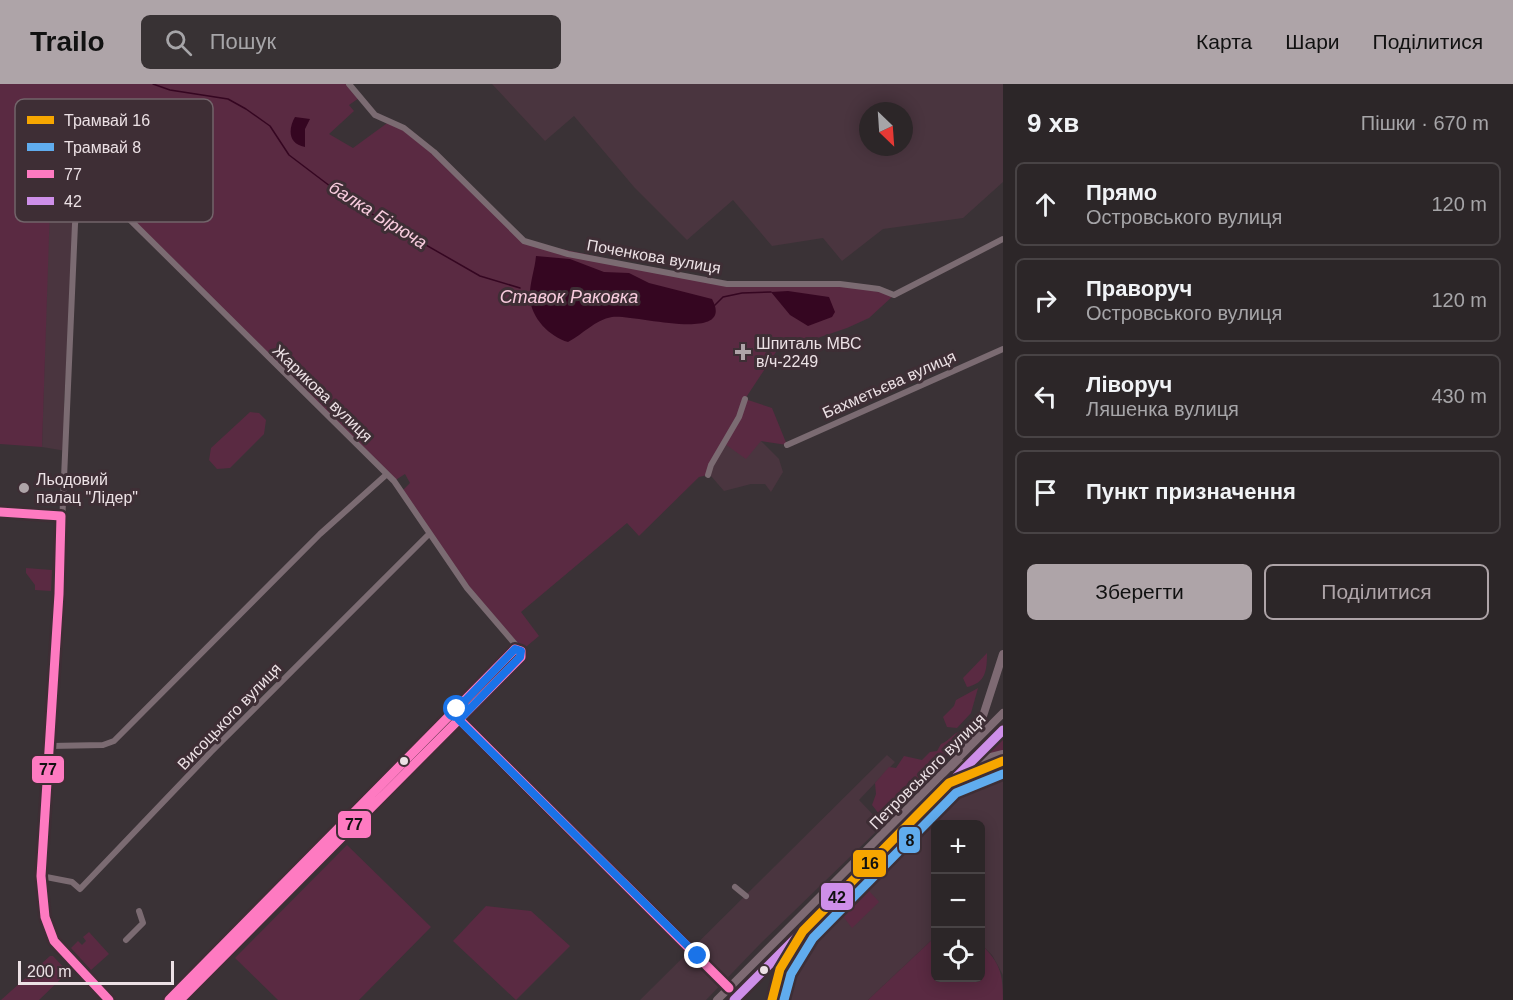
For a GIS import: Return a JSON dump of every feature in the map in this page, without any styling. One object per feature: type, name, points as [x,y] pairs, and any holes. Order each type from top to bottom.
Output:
[{"type":"main road","points":[[951,767],[982,719],[1003,654]]},
{"type":"main road","name":"Петровського вулиця","points":[[717,1000],[1003,713]]},
{"type":"main road","points":[[951,767],[1003,754]]},
{"type":"street","name":"Поченкова вулиця","points":[[349,84],[375,115],[404,128],[434,152],[524,242],[568,254],[727,284],[840,284],[879,289],[894,295],[1003,239]]},
{"type":"street","name":"Жарикова вулиця","points":[[61,516],[76,222]]},
{"type":"street","name":"Жарикова вулиця","points":[[132,222],[387,474],[467,588],[521,651]]},
{"type":"street","name":"Бахметьєва вулиця","points":[[787,445],[1003,349]]},
{"type":"street","points":[[708,475],[711,465],[739,417],[745,399]]},
{"type":"street","points":[[50,746],[103,745],[114,741],[320,534],[387,474]]},
{"type":"street","points":[[0,512],[61,516],[41,876],[45,917],[54,941],[109,1000]]},
{"type":"street","name":"Висоцького вулиця","points":[[41,876],[72,882],[80,889],[211,752],[429,534]]},
{"type":"street","points":[[169,1000],[515,649],[521,651],[520,657],[459,720],[180,1000]]},
{"type":"street","points":[[459,720],[729,988],[736,1000]]},
{"type":"street","points":[[735,887],[746,896]]},
{"type":"street","points":[[126,940],[143,923],[139,911]]},
{"type":"shaded area","points":[[0,84],[349,84],[359,98],[349,105],[354,111],[329,134],[353,148],[390,121],[434,152],[524,241],[727,284],[840,284],[894,295],[869,318],[847,328],[776,352],[745,399],[772,408],[787,445],[761,441],[746,459],[725,444],[708,475],[699,477],[639,536],[627,523],[521,612],[539,636],[521,651],[483,605],[400,493],[410,483],[405,474],[394,481],[129,222],[213,222],[213,99],[15,99],[15,222],[49,222],[42,447],[0,444]]},
{"type":"shaded area","points":[[492,84],[1003,84],[1003,182],[963,218],[883,229],[842,261],[823,238],[772,246],[733,200],[687,240],[634,187],[574,116],[545,141]]},
{"type":"shaded area","points":[[49,222],[76,222],[64,401],[66,451],[42,447]]},
{"type":"shaded area","points":[[250,412],[259,413],[266,420],[264,434],[230,468],[217,469],[209,460],[211,448]]},
{"type":"shaded area","points":[[761,441],[779,459],[783,472],[771,492],[765,484],[751,484],[724,491],[711,476],[711,465],[725,444]]},
{"type":"shaded area","points":[[26,568],[52,570],[51,591],[35,590],[35,585],[26,573]]},
{"type":"shaded area","points":[[987,653],[987,665],[982,679],[967,687],[963,678]]},
{"type":"shaded area","points":[[978,688],[971,713],[957,728],[947,727],[943,717],[954,706],[956,700]]},
{"type":"shaded area","points":[[1003,727],[1003,767],[958,784],[947,792],[808,935],[786,972],[778,1000],[768,1000],[777,967],[800,927],[946,780],[970,761]]},
{"type":"shaded area","points":[[962,731],[955,747],[883,819],[872,805],[876,794],[875,783],[889,767],[896,768],[904,756],[922,760],[930,752],[937,751],[941,744],[956,733]]},
{"type":"shaded area","points":[[887,755],[895,762],[859,800],[883,825],[761,943],[706,1000],[640,1000]]},
{"type":"shaded area","points":[[1003,767],[1003,975],[992,955],[985,948],[985,820],[931,820],[931,941],[868,1000],[778,1000],[786,972],[808,935],[952,788]]},
{"type":"shaded area","points":[[347,845],[431,927],[359,1000],[278,1000],[235,958]]},
{"type":"shaded area","points":[[862,883],[879,902],[852,928],[837,908]]},
{"type":"shaded area","points":[[486,906],[531,911],[570,946],[516,1000],[453,941]]},
{"type":"shaded area","points":[[89,932],[109,954],[91,970],[71,948],[78,941],[82,945],[86,941],[83,937]]},
{"type":"shaded area","points":[[931,941],[931,982],[985,982],[985,949],[999,969],[1002,983],[1003,1000],[868,1000]]},
{"type":"shaded area","points":[[50,956],[53,956],[68,972],[39,1000],[1,1000]]},
{"type":"water","points":[[295,117],[310,119],[305,129],[305,147],[295,143],[291,135],[291,126]]},
{"type":"water","name":"Ставок Раковка","points":[[536,256],[570,259],[604,272],[629,273],[649,283],[712,299],[716,313],[709,321],[696,324],[612,317],[595,324],[568,342],[555,336],[543,326],[531,305],[531,282]]},
{"type":"water","points":[[788,291],[829,297],[835,312],[832,317],[808,326],[790,315],[771,292]]},
{"type":"waterway","name":"балка Бірюча","points":[[153,84],[170,90],[228,99],[246,109],[270,126],[289,155],[351,202],[480,276],[520,288]]},
{"type":"waterway","name":"балка Бірюча","points":[[714,306],[723,297],[742,293],[771,292]]},
{"type":"tram line","name":"16","points":[[772,1000],[780,969],[803,931],[949,783],[1003,761]]},
{"type":"tram line","name":"8","points":[[784,1000],[791,974],[813,938],[956,793],[1003,774]]},
{"type":"transit line","name":"77","points":[[0,512],[61,516]]},
{"type":"transit line","name":"77","points":[[61,516],[59,594],[41,876],[45,917],[54,941],[109,1000]]},
{"type":"transit line","name":"77","points":[[169,1000],[515,649],[521,651],[521,657],[180,1000]]},
{"type":"transit line","name":"77","points":[[459,719],[729,988]]},
{"type":"transit line","name":"42","points":[[734,1000],[1003,730]]},
{"type":"place","name":"Шпиталь МВС в/ч-2249","points":[[743,352]]},
{"type":"place","name":"Льодовий палац \"Лідер\"","points":[[24,488]]},
{"type":"route","points":[[457,709],[515,649],[521,651],[520,657],[459,720],[698,956]]}]
